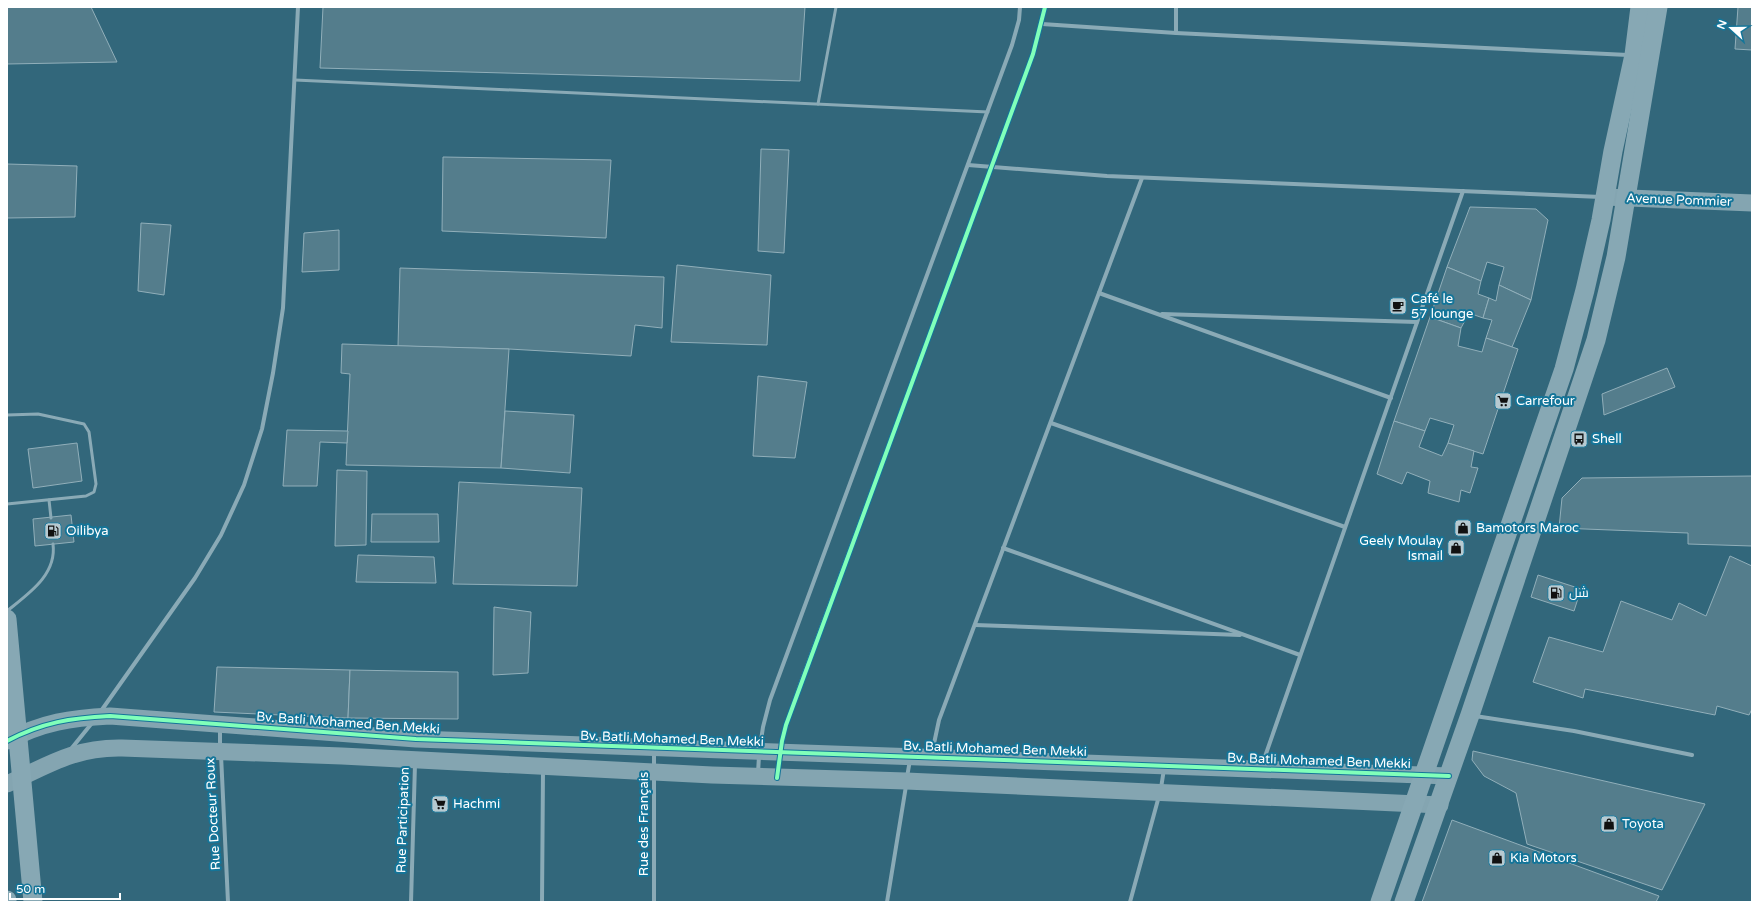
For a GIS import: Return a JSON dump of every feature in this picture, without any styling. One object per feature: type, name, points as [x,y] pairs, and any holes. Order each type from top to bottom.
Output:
[{"type":"main road","points":[[1380,902],[1564,369],[1586,290],[1606,197],[1613,151],[1634,55],[1640,7]]},
{"type":"main road","points":[[1404,902],[1440,805],[1596,340],[1614,265],[1627,198],[1658,7]]},
{"type":"main road","points":[[7,618],[14,781],[33,902]]},
{"type":"street","points":[[65,756],[97,717],[195,578],[221,535],[244,485],[262,430],[283,308],[298,7]]},
{"type":"street","points":[[758,777],[759,752],[763,727],[770,700],[988,112],[1016,32],[1020,7]]},
{"type":"street","points":[[777,778],[780,753],[786,725],[1033,54],[1042,24],[1045,7]]},
{"type":"street","points":[[1176,7],[1176,33]]},
{"type":"street","points":[[1042,24],[1176,33],[1634,55]]},
{"type":"street","points":[[968,165],[1142,178],[1606,197]]},
{"type":"street","points":[[931,757],[939,720],[1142,178]]},
{"type":"street","points":[[1261,769],[1463,191]]},
{"type":"street","name":"Avenue Pommier","points":[[1606,197],[1752,203]]},
{"type":"street","points":[[1099,293],[1390,398]]},
{"type":"street","points":[[1156,314],[1417,322]]},
{"type":"street","points":[[1051,423],[1345,527]]},
{"type":"street","points":[[1003,548],[1300,655]]},
{"type":"street","points":[[975,625],[1244,635]]},
{"type":"street","points":[[1470,715],[1574,731],[1692,756]]},
{"type":"street","name":"Bv. Batli Mohamed Ben Mekki","points":[[12,738],[48,724],[84,717],[125,717],[220,725],[335,732],[416,750]]},
{"type":"street","name":"Rue Docteur Roux","points":[[220,725],[220,752],[228,902]]},
{"type":"street","name":"Bv. Batli Mohamed Ben Mekki","points":[[14,781],[65,756],[85,750],[107,748],[220,752],[416,750],[544,755],[654,747],[780,753],[910,756],[1449,776]]},
{"type":"street","name":"Rue des Français","points":[[654,747],[654,902]]},
{"type":"street","name":"Rue Participation","points":[[411,902],[416,750]]},
{"type":"street","points":[[542,902],[544,755]]},
{"type":"street","name":"Bv. Batli Mohamed Ben Mekki","points":[[544,755],[654,772],[777,778],[906,781],[1440,805]]},
{"type":"street","points":[[887,902],[910,756]]},
{"type":"street","points":[[1025,760],[1025,786]]},
{"type":"street","points":[[1130,902],[1160,792],[1165,766]]},
{"type":"lane","points":[[818,104],[836,7]]},
{"type":"lane","points":[[295,80],[988,112]]},
{"type":"lane","points":[[7,415],[30,413],[81,423],[88,429],[96,484],[94,492],[86,496],[7,504]]},
{"type":"lane","points":[[49,500],[51,518]]},
{"type":"lane","points":[[7,612],[36,588],[46,574],[54,554],[53,544]]},
{"type":"building","points":[[7,7],[91,7],[117,62],[7,64]]},
{"type":"building","points":[[323,7],[805,7],[800,81],[320,68]]},
{"type":"building","points":[[1738,7],[1752,7],[1752,50],[1735,49]]},
{"type":"building","points":[[761,149],[789,150],[784,253],[758,251]]},
{"type":"building","points":[[443,157],[611,160],[606,238],[442,231]]},
{"type":"building","points":[[7,164],[77,166],[75,217],[7,218]]},
{"type":"building","points":[[1470,207],[1536,209],[1548,220],[1531,300],[1499,285],[1504,267],[1487,262],[1481,281],[1447,267]]},
{"type":"building","points":[[141,223],[171,225],[164,295],[138,291]]},
{"type":"building","points":[[339,230],[339,270],[302,272],[304,233]]},
{"type":"building","points":[[677,265],[771,275],[767,345],[671,342]]},
{"type":"building","points":[[1447,267],[1481,281],[1478,294],[1489,298],[1483,318],[1469,313],[1461,328],[1430,317]]},
{"type":"building","points":[[400,268],[664,277],[662,328],[635,325],[631,356],[509,349],[398,346]]},
{"type":"building","points":[[1499,285],[1531,300],[1512,347],[1486,338],[1492,320],[1483,318],[1489,298],[1496,301]]},
{"type":"building","points":[[1430,317],[1461,328],[1458,346],[1482,352],[1486,338],[1518,349],[1483,454],[1448,443],[1454,425],[1430,418],[1425,431],[1394,421]]},
{"type":"building","points":[[342,344],[509,349],[501,468],[346,465],[350,374],[341,373]]},
{"type":"building","points":[[1667,368],[1675,387],[1604,415],[1602,394]]},
{"type":"building","points":[[758,376],[807,382],[795,458],[753,456]]},
{"type":"building","points":[[505,411],[574,415],[570,473],[501,468]]},
{"type":"building","points":[[1394,421],[1425,431],[1419,447],[1442,456],[1448,443],[1474,451],[1471,467],[1478,468],[1470,493],[1461,490],[1459,502],[1428,493],[1430,481],[1407,472],[1402,484],[1377,474]]},
{"type":"building","points":[[287,430],[348,431],[347,443],[320,442],[317,486],[283,486]]},
{"type":"building","points":[[77,443],[82,481],[33,488],[28,449]]},
{"type":"building","points":[[337,470],[367,471],[366,545],[335,546]]},
{"type":"building","points":[[1752,476],[1752,546],[1688,544],[1688,533],[1559,528],[1562,498],[1582,478]]},
{"type":"building","points":[[459,482],[582,488],[577,586],[453,584]]},
{"type":"building","points":[[372,514],[438,514],[439,542],[371,542]]},
{"type":"building","name":"Oilibya","points":[[71,515],[74,542],[35,546],[33,519]]},
{"type":"building","points":[[358,555],[434,557],[436,583],[356,582]]},
{"type":"building","points":[[1730,556],[1752,566],[1752,709],[1749,715],[1717,706],[1715,715],[1585,689],[1583,698],[1533,682],[1549,637],[1603,652],[1621,601],[1672,620],[1679,603],[1706,616]]},
{"type":"building","name":"شل","points":[[1538,575],[1581,589],[1574,611],[1531,597]]},
{"type":"building","points":[[494,607],[531,612],[528,673],[493,675]]},
{"type":"building","points":[[217,667],[350,670],[348,718],[214,712]]},
{"type":"building","points":[[350,670],[458,672],[458,719],[348,718]]},
{"type":"building","name":"Toyota","points":[[1473,751],[1705,804],[1662,890],[1527,844],[1516,793],[1484,776],[1472,760]]},
{"type":"building","name":"Kia Motors","points":[[1452,820],[1659,896],[1656,902],[1422,902]]},
{"type":"cycle path","points":[[777,778],[782,741],[786,725],[1033,54],[1045,7]]},
{"type":"cycle path","points":[[7,741],[33,729],[57,722],[110,716],[416,739],[1449,776]]},
{"type":"place","name":"Café le 57 lounge","points":[[1398,306]]},
{"type":"place","name":"Carrefour","points":[[1503,401]]},
{"type":"place","name":"Shell","points":[[1579,439]]},
{"type":"place","name":"Bamotors Maroc","points":[[1463,528]]},
{"type":"place","name":"Oilibya","points":[[53,531]]},
{"type":"place","name":"Geely Moulay Ismail","points":[[1456,548]]},
{"type":"place","name":"شل","points":[[1556,593]]},
{"type":"place","name":"Hachmi","points":[[440,804]]},
{"type":"place","name":"Toyota","points":[[1609,824]]},
{"type":"place","name":"Kia Motors","points":[[1497,858]]}]
